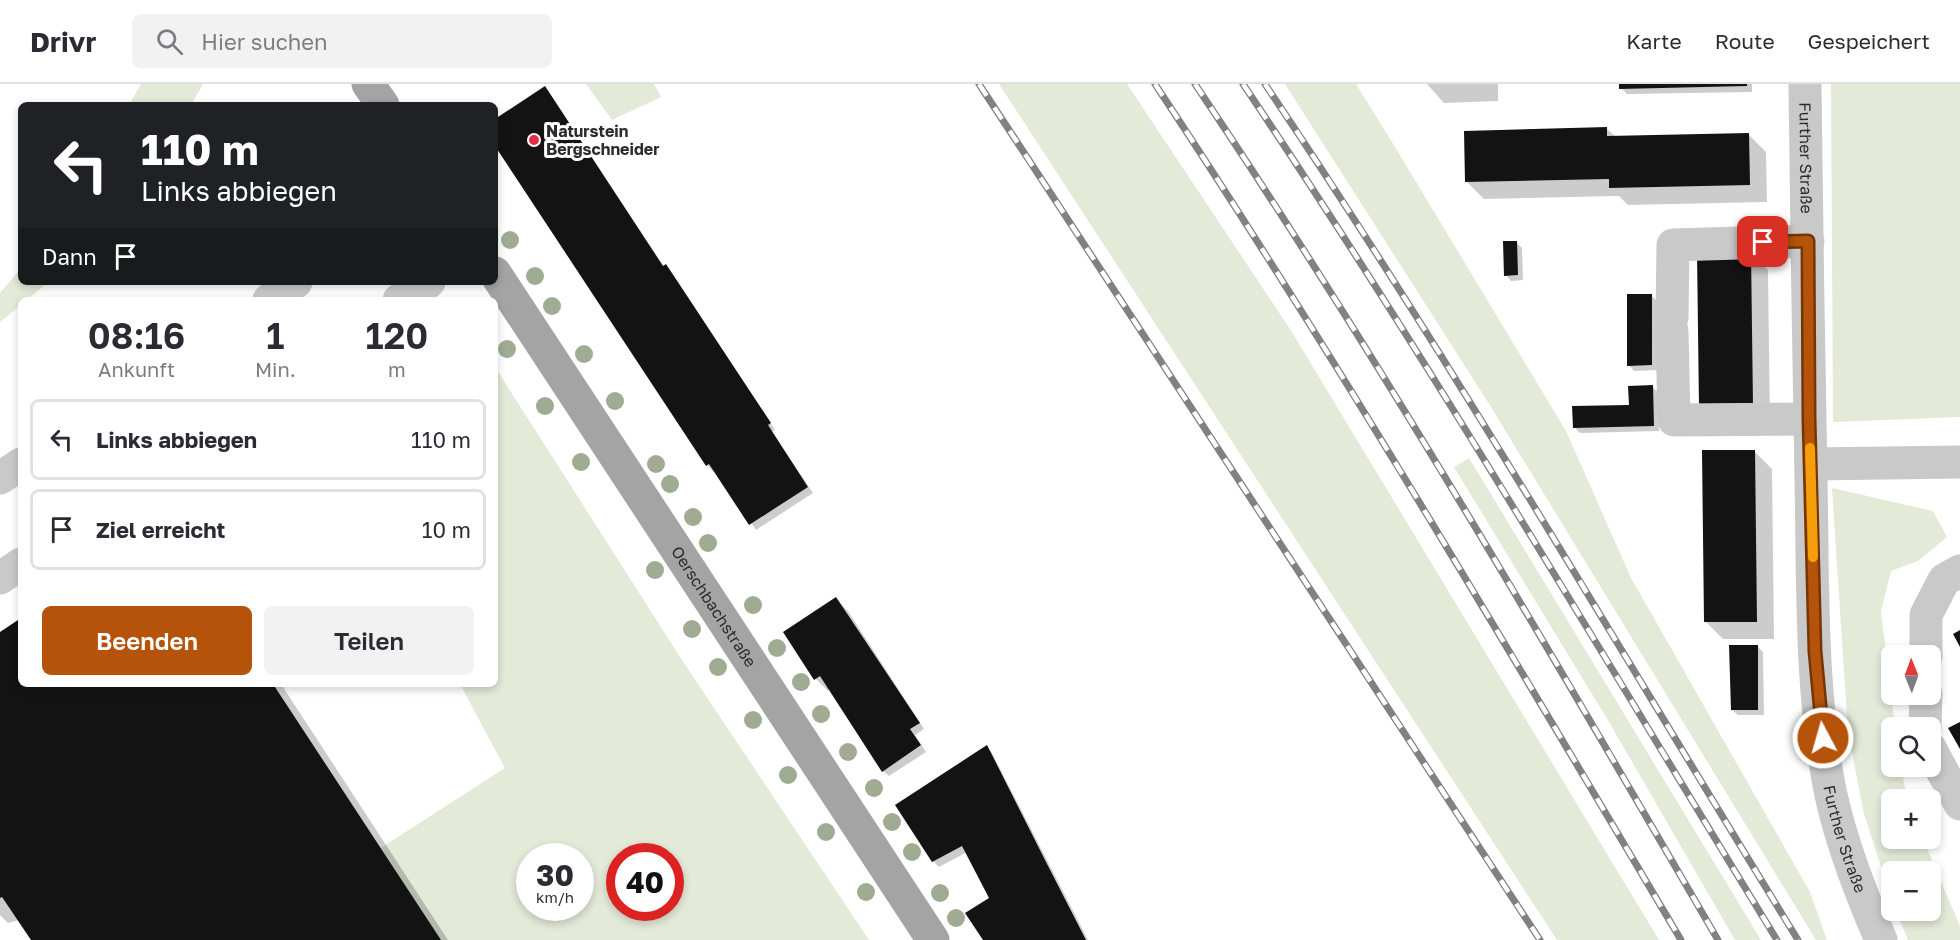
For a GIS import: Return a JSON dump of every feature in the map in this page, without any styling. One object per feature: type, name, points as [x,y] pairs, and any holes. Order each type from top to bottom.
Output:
[{"type":"main road","points":[[368,84],[381,102]]},
{"type":"main road","name":"Oerschbachstraße","points":[[498,278],[933,940]]},
{"type":"street","name":"Further Straße","points":[[1805,84],[1809,419],[1815,651],[1820,719],[1831,793],[1844,843],[1881,940]]},
{"type":"street","points":[[1808,241],[1673,245],[1672,325],[1674,420],[1809,419]]},
{"type":"street","points":[[274,297],[292,285]]},
{"type":"street","points":[[404,297],[424,285]]},
{"type":"street","points":[[1811,464],[1960,462]]},
{"type":"street","points":[[0,478],[18,466]]},
{"type":"street","points":[[0,578],[18,566]]},
{"type":"street","points":[[1926,645],[1926,615],[1944,580],[1960,571]]},
{"type":"street","points":[[1941,769],[1960,804]]},
{"type":"green space","points":[[141,84],[203,84],[193,102],[131,102]]},
{"type":"green space","points":[[586,84],[654,84],[661,97],[612,120]]},
{"type":"green space","points":[[999,84],[1127,84],[1290,329],[1659,940],[1557,940]]},
{"type":"green space","points":[[1285,84],[1356,84],[1566,431],[1631,578],[1810,892],[1827,940],[1816,940],[1491,407]]},
{"type":"green space","points":[[1831,84],[1960,84],[1960,417],[1833,422]]},
{"type":"green space","points":[[18,272],[18,285],[44,285],[30,297],[18,297],[18,307],[0,322],[0,293]]},
{"type":"green space","points":[[498,372],[680,657],[869,940],[430,940],[373,853],[505,768],[462,687],[498,687]]},
{"type":"green space","points":[[1469,458],[1761,940],[1735,940],[1609,722],[1454,467]]},
{"type":"green space","points":[[1832,488],[1933,511],[1947,537],[1918,561],[1891,571],[1881,611],[1885,645],[1881,645],[1881,705],[1892,705],[1894,717],[1881,717],[1881,777],[1903,777],[1905,789],[1881,789],[1881,849],[1927,849],[1932,861],[1881,861],[1881,867],[1864,814],[1848,732]]},
{"type":"green space","points":[[1941,881],[1960,926],[1960,940],[1908,940],[1900,921],[1941,921]]},
{"type":"building","points":[[1619,84],[1747,84],[1747,86],[1619,89]]},
{"type":"building","points":[[545,86],[663,266],[666,264],[771,423],[768,425],[808,487],[749,525],[709,464],[706,466],[498,151],[498,117]]},
{"type":"building","points":[[1607,127],[1607,136],[1749,133],[1750,185],[1609,188],[1609,179],[1465,182],[1464,131]]},
{"type":"building","points":[[1503,241],[1517,241],[1518,275],[1504,276]]},
{"type":"building","points":[[1751,251],[1753,406],[1699,407],[1697,252]]},
{"type":"building","points":[[1627,294],[1652,294],[1652,365],[1627,366]]},
{"type":"building","points":[[1653,385],[1654,426],[1573,428],[1572,406],[1629,405],[1628,386]]},
{"type":"building","points":[[1702,450],[1755,450],[1757,622],[1704,622]]},
{"type":"building","points":[[836,597],[920,723],[910,729],[921,745],[882,772],[820,676],[814,680],[783,632]]},
{"type":"building","points":[[18,620],[18,687],[275,687],[441,940],[31,940],[2,897],[0,898],[0,632]]},
{"type":"building","points":[[1960,630],[1960,647],[1953,634]]},
{"type":"building","points":[[1729,645],[1758,645],[1758,710],[1731,710]]},
{"type":"building","points":[[1960,722],[1960,749],[1948,728]]},
{"type":"building","points":[[987,745],[1086,940],[983,940],[965,913],[989,898],[962,846],[932,862],[895,805]]},
{"type":"railway","points":[[979,84],[1540,940]]},
{"type":"railway","points":[[1155,84],[1358,402],[1681,940]]},
{"type":"railway","points":[[1195,84],[1332,294],[1464,508],[1718,940]]},
{"type":"railway","points":[[1243,84],[1313,189],[1448,402],[1777,940]]},
{"type":"railway","points":[[1265,84],[1335,189],[1470,402],[1798,940]]},
{"type":"slow traffic","points":[[1810,448],[1813,557]]},
{"type":"place","name":"Naturstein Bergschneider","points":[[534,140]]},
{"type":"route","points":[[1763,242],[1808,241],[1809,419],[1815,651],[1823,738]]}]
